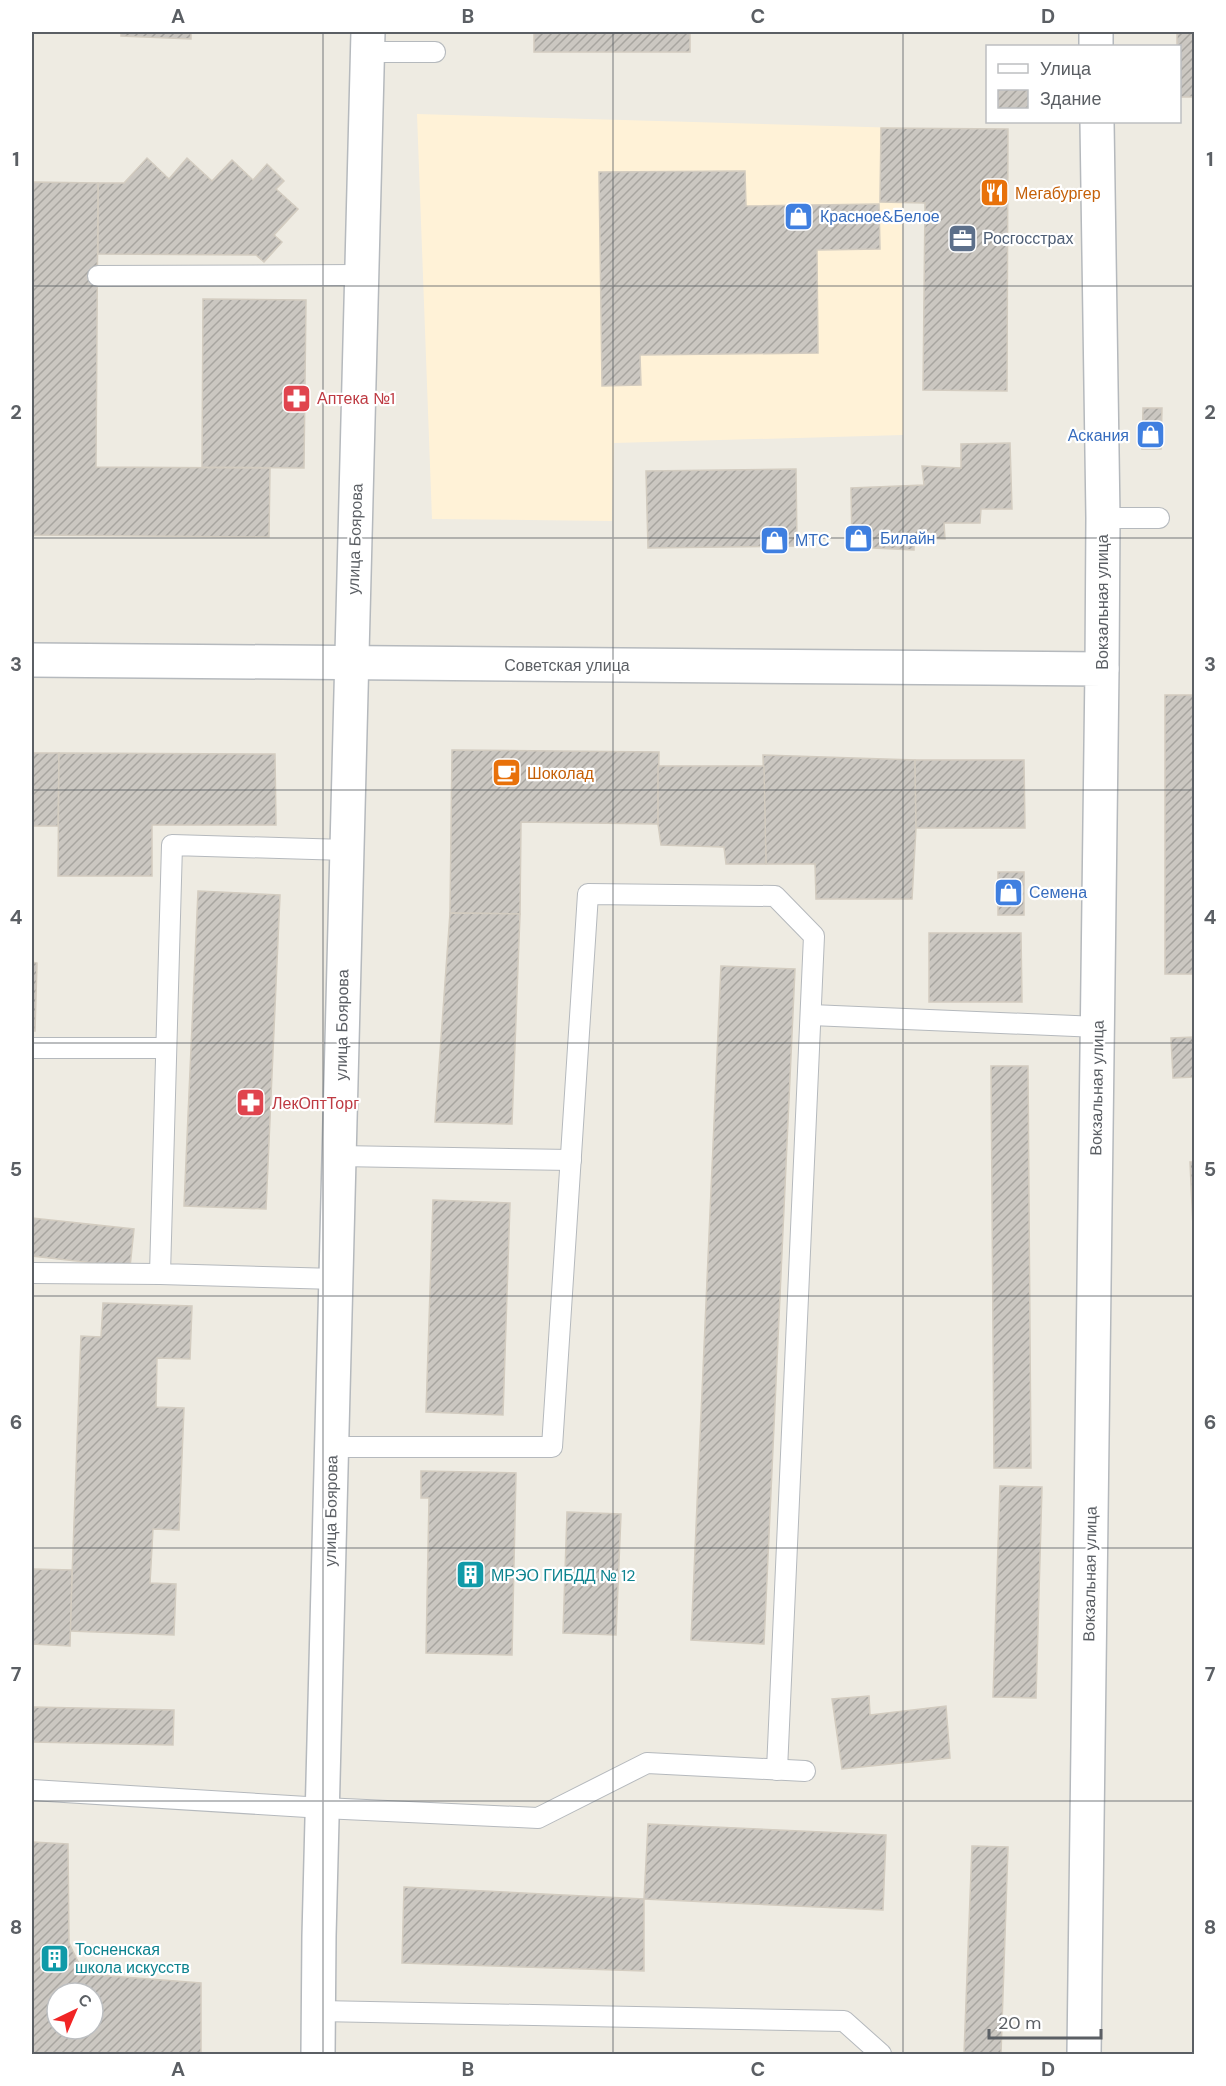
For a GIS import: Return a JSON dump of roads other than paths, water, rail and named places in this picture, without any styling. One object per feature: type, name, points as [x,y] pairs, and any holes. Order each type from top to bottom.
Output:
[{"type":"street","name":"улица Боярова","points":[[318,2055],[367,42]]},
{"type":"street","name":"Вокзальная улица","points":[[1084,2055],[1102,669],[1103,518],[1097,123]]},
{"type":"street","name":"Советская улица","points":[[32,660],[1102,669]]},
{"type":"lane","points":[[367,42],[435,52]]},
{"type":"lane","points":[[98,276],[361,275]]},
{"type":"lane","points":[[1103,518],[1160,518]]},
{"type":"lane","points":[[160,1274],[172,845],[346,850]]},
{"type":"lane","points":[[332,1447],[552,1448],[588,894],[775,896],[814,936],[777,1770]]},
{"type":"lane","points":[[811,1015],[1098,1027]]},
{"type":"lane","points":[[32,1048],[166,1048]]},
{"type":"lane","points":[[339,1156],[571,1160]]},
{"type":"lane","points":[[32,1273],[336,1279]]},
{"type":"lane","points":[[32,1790],[323,1808],[538,1818],[647,1763],[805,1771]]},
{"type":"lane","points":[[319,2011],[844,2021],[881,2055]]},
{"type":"place","name":"Мегабургер","points":[[994,193]]},
{"type":"place","name":"Красное&Белое","points":[[799,216]]},
{"type":"place","name":"Росгосстрах","points":[[962,238]]},
{"type":"place","name":"Аптека №1","points":[[296,398]]},
{"type":"place","name":"Аскания","points":[[1150,435]]},
{"type":"place","name":"Билайн","points":[[859,538]]},
{"type":"place","name":"МТС","points":[[774,540]]},
{"type":"place","name":"Шоколад","points":[[506,773]]},
{"type":"place","name":"Семена","points":[[1008,892]]},
{"type":"place","name":"ЛекОптТорг","points":[[251,1103]]},
{"type":"place","name":"МРЭО ГИБДД № 12","points":[[470,1575]]},
{"type":"place","name":"Тосненская школа искусств","points":[[54,1958]]}]
